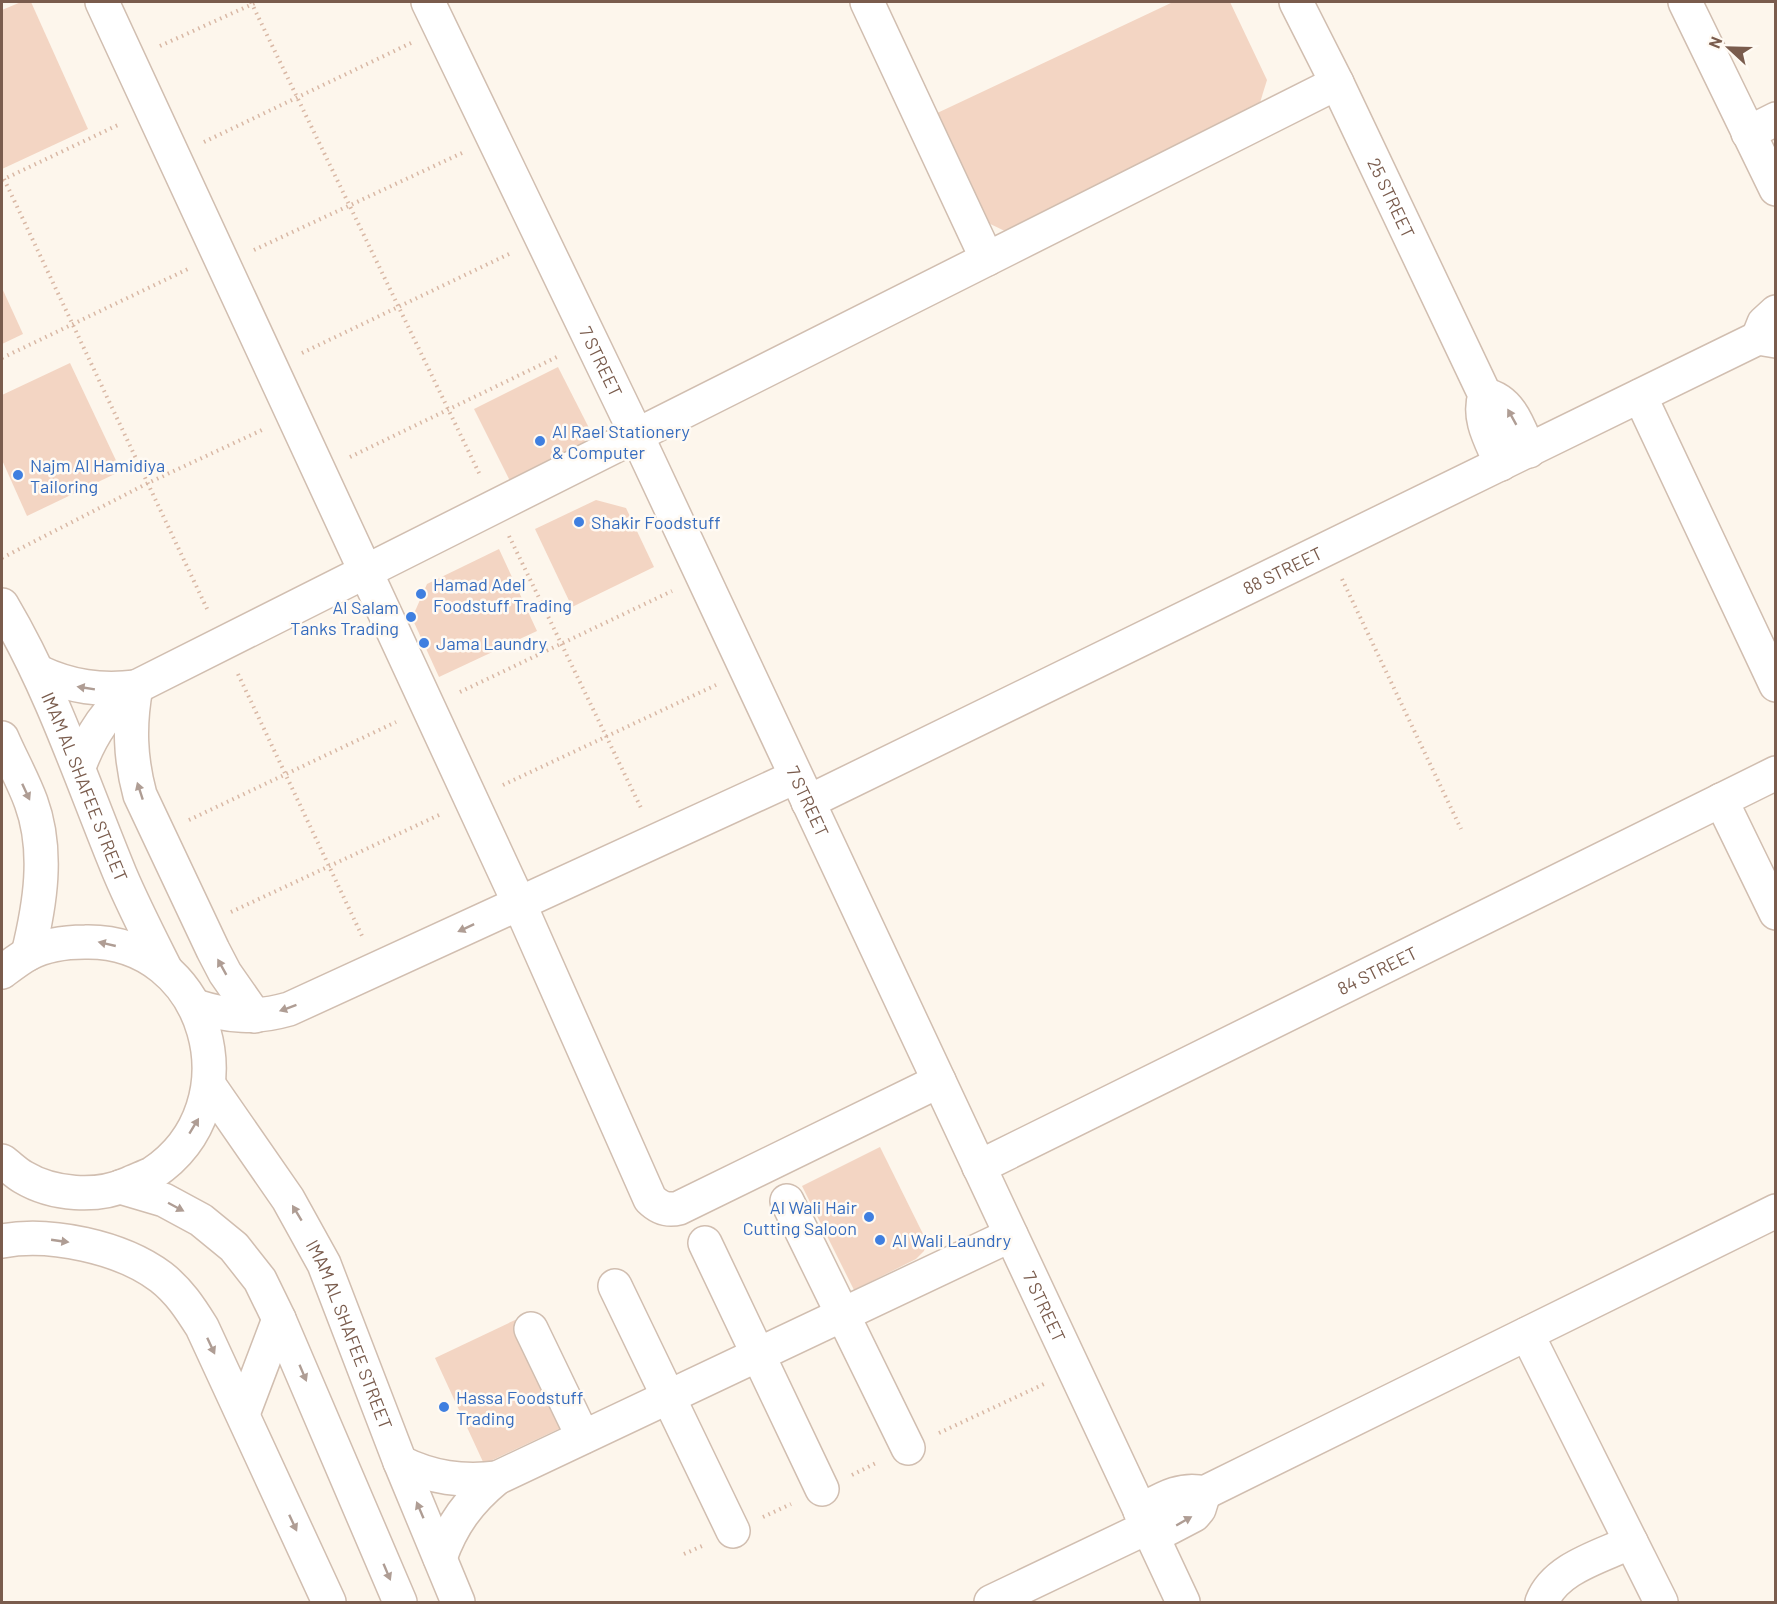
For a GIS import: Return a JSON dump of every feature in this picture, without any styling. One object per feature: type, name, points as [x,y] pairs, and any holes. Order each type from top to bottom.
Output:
[{"type":"street","points":[[102,2],[519,903],[646,1192],[656,1205],[663,1208],[679,1208],[939,1082]]},
{"type":"street","points":[[867,2],[987,260]]},
{"type":"street","name":"25 STREET","points":[[1296,2],[1337,83],[1485,395],[1482,403],[1483,420],[1515,457]]},
{"type":"street","points":[[1685,2],[1762,126],[1776,189]]},
{"type":"street","name":"7 STREET","points":[[435,15],[637,436],[1183,1602]]},
{"type":"street","points":[[79,767],[90,740],[107,714],[120,699],[136,687],[1337,83]]},
{"type":"street","name":"88 STREET","points":[[195,1006],[234,1016],[255,1016],[289,1009],[656,841],[802,790],[1327,549],[1770,330]]},
{"type":"street","points":[[1640,396],[1776,686]]},
{"type":"street","name":"IMAM AL SHAFEE STREET","points":[[2,605],[39,672],[121,875],[166,970]]},
{"type":"street","points":[[39,672],[76,686],[96,690],[136,687]]},
{"type":"street","points":[[136,687],[131,714],[130,741],[133,769],[140,795],[213,950],[225,973],[255,1016]]},
{"type":"street","points":[[2,738],[31,803],[39,841],[41,879],[38,917],[28,954]]},
{"type":"street","name":"84 STREET","points":[[979,1167],[1776,773]]},
{"type":"street","points":[[1721,800],[1776,913]]},
{"type":"street","points":[[2,972],[28,954],[63,942],[100,941],[135,951],[166,970],[182,986],[195,1006],[208,1044],[209,1084],[199,1119],[180,1149],[153,1173],[120,1187],[88,1193],[55,1190],[9,1173]]},
{"type":"street","name":"IMAM AL SHAFEE STREET","points":[[209,1084],[288,1199],[324,1264],[400,1462],[458,1602]]},
{"type":"street","points":[[120,1187],[164,1200],[201,1220],[234,1247],[260,1280],[279,1319],[400,1602]]},
{"type":"street","points":[[787,1200],[908,1448]]},
{"type":"street","points":[[991,1602],[1147,1525],[1180,1492],[1188,1490],[1204,1493],[1776,1211]]},
{"type":"street","points":[[440,1558],[447,1539],[462,1513],[497,1478],[1011,1235]]},
{"type":"street","points":[[2,1240],[19,1237],[74,1243],[101,1249],[132,1260],[161,1277],[185,1300],[202,1327],[329,1602]]},
{"type":"street","points":[[705,1243],[822,1489]]},
{"type":"street","points":[[615,1286],[733,1531]]},
{"type":"street","points":[[243,1414],[279,1319]]},
{"type":"street","points":[[531,1329],[583,1437]]},
{"type":"street","points":[[1527,1334],[1661,1602]]},
{"type":"street","points":[[400,1462],[418,1471],[457,1480],[497,1478]]},
{"type":"street","points":[[1542,1602],[1551,1587],[1567,1572],[1631,1542]]},
{"type":"path","points":[[129,60],[254,2],[297,98],[656,841]]},
{"type":"path","points":[[173,157],[297,98],[435,15]]},
{"type":"path","points":[[152,109],[3,180],[378,969]]},
{"type":"path","points":[[2,358],[72,324],[349,205],[494,138]]},
{"type":"path","points":[[271,368],[542,238]]},
{"type":"path","points":[[319,472],[591,341]]},
{"type":"path","points":[[2,558],[148,483],[293,415]]},
{"type":"path","points":[[1327,549],[1461,829]]},
{"type":"building","points":[[21,2],[31,2],[88,129],[2,169],[2,10]]},
{"type":"building","points":[[1173,2],[1230,2],[1267,80],[1258,109],[1009,233],[982,220],[933,115]]},
{"type":"building","points":[[2,288],[23,334],[2,344]]},
{"type":"building","points":[[70,363],[121,471],[27,516],[2,460],[2,395]]},
{"type":"building","points":[[558,367],[589,428],[579,458],[515,491],[474,409]]},
{"type":"building","points":[[596,500],[626,508],[654,567],[572,607],[535,529]]},
{"type":"building","points":[[499,549],[537,631],[439,677],[412,618],[427,584]]},
{"type":"building","points":[[880,1147],[926,1240],[924,1251],[916,1259],[854,1290],[802,1186]]},
{"type":"building","points":[[515,1320],[565,1426],[484,1464],[435,1358]]},
{"type":"place","name":"Al Rael Stationery & Computer","points":[[540,441]]},
{"type":"place","name":"Najm Al Hamidiya Tailoring","points":[[18,475]]},
{"type":"place","name":"Shakir Foodstuff","points":[[579,522]]},
{"type":"place","name":"Hamad Adel Foodstuff Trading","points":[[421,594]]},
{"type":"place","name":"Al Salam Tanks Trading","points":[[411,617]]},
{"type":"place","name":"Jama Laundry","points":[[424,643]]},
{"type":"place","name":"Al Wali Hair Cutting Saloon","points":[[869,1217]]},
{"type":"place","name":"Al Wali Laundry","points":[[880,1240]]},
{"type":"place","name":"Hassa Foodstuff Trading","points":[[444,1407]]}]
